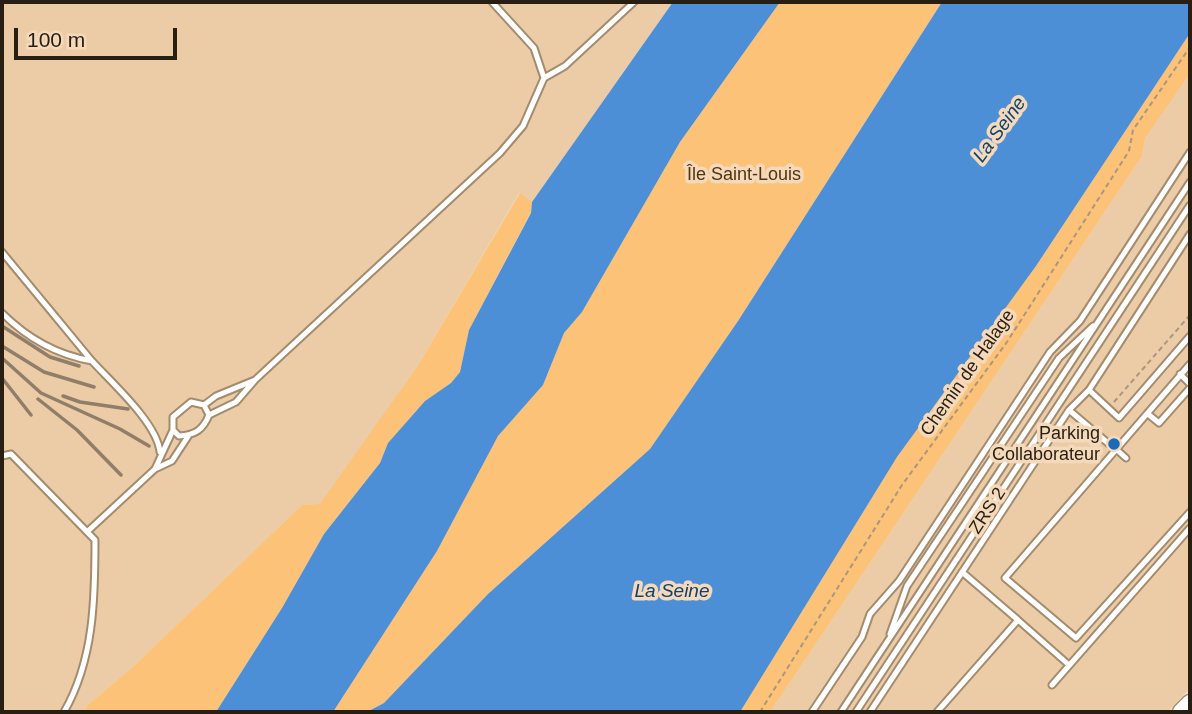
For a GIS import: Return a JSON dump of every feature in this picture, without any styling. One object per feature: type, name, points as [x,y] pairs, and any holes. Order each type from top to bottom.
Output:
[{"type":"main road","points":[[1181,712],[1190,703]]},
{"type":"lane","points":[[492,2],[534,48],[544,78]]},
{"type":"lane","points":[[173,430],[179,436],[189,435],[205,426],[209,415],[236,402],[255,380],[500,153],[523,125],[544,78],[565,66],[634,2]]},
{"type":"lane","points":[[812,712],[862,637],[870,614],[899,581],[1054,346],[1080,321],[1190,152]]},
{"type":"lane","name":"ZRS 2","points":[[841,712],[1190,181]]},
{"type":"lane","name":"ZRS 2","points":[[856,712],[1190,205]]},
{"type":"lane","points":[[870,712],[1069,410],[1089,390],[1190,234]]},
{"type":"lane","points":[[2,253],[137,412],[159,442],[161,455]]},
{"type":"lane","points":[[2,313],[22,332],[71,357],[92,361]]},
{"type":"lane","name":"ZRS 2","points":[[888,641],[907,586],[1059,358],[1098,322]]},
{"type":"lane","points":[[1089,390],[1119,418],[1190,336]]},
{"type":"lane","points":[[1190,365],[1005,578],[1076,639],[1190,512]]},
{"type":"lane","points":[[1147,414],[1159,423],[1190,386],[1180,374]]},
{"type":"lane","points":[[155,469],[173,430],[173,417],[180,408],[191,402],[204,405],[216,396],[255,380]]},
{"type":"lane","points":[[204,405],[209,415]]},
{"type":"lane","points":[[1069,410],[1110,444]]},
{"type":"lane","points":[[88,531],[155,469],[172,461],[189,435]]},
{"type":"lane","points":[[1116,449],[1126,458]]},
{"type":"lane","points":[[2,456],[11,454],[95,540],[95,599],[90,636],[82,673],[64,712]]},
{"type":"lane","points":[[1052,685],[1190,528]]},
{"type":"lane","points":[[962,572],[1069,665]]},
{"type":"lane","points":[[937,712],[1018,620]]},
{"type":"path","name":"Chemin de Halage","points":[[760,712],[902,485],[1007,342],[1129,151],[1133,130],[1190,47]]},
{"type":"path","points":[[1108,408],[1190,315]]},
{"type":"shaded area","points":[[2,2],[673,2],[532,202],[519,193],[417,367],[330,493],[320,504],[302,505],[134,666],[87,706],[85,712],[2,712]]},
{"type":"shaded area","name":"Parking Collaborateur","points":[[1190,68],[1190,688],[1167,712],[770,712],[1142,156],[1145,138]]},
{"type":"green space","name":"Île Saint-Louis","points":[[780,2],[942,2],[738,321],[650,449],[488,594],[384,703],[367,712],[333,712],[437,551],[498,436],[543,385],[564,333],[582,312],[680,142]]},
{"type":"green space","points":[[1190,33],[1190,73],[1145,138],[1142,156],[770,712],[740,712],[897,457],[1036,266]]},
{"type":"green space","points":[[520,193],[532,202],[531,212],[469,330],[460,372],[451,383],[425,401],[388,443],[380,463],[324,534],[282,608],[216,712],[85,712],[87,706],[134,666],[302,505],[320,504],[417,367]]},
{"type":"water","points":[[673,2],[780,2],[680,142],[582,312],[564,333],[543,385],[498,436],[437,551],[333,712],[216,712],[282,608],[324,534],[380,463],[388,443],[425,401],[451,383],[460,372],[469,330],[531,213],[532,202]]},
{"type":"water","name":"La Seine","points":[[942,2],[1190,2],[1190,33],[1036,266],[897,457],[740,712],[367,712],[384,703],[488,594],[650,449],[738,321]]},
{"type":"railway","points":[[2,326],[50,357],[79,366]]},
{"type":"railway","points":[[2,346],[44,372],[94,387]]},
{"type":"railway","points":[[2,358],[41,393],[120,429],[149,446]]},
{"type":"railway","points":[[2,378],[31,415]]},
{"type":"railway","points":[[63,396],[80,402],[128,409]]},
{"type":"railway","points":[[38,399],[77,430],[121,475]]},
{"type":"place","name":"Parking Collaborateur","points":[[1114,444]]}]
